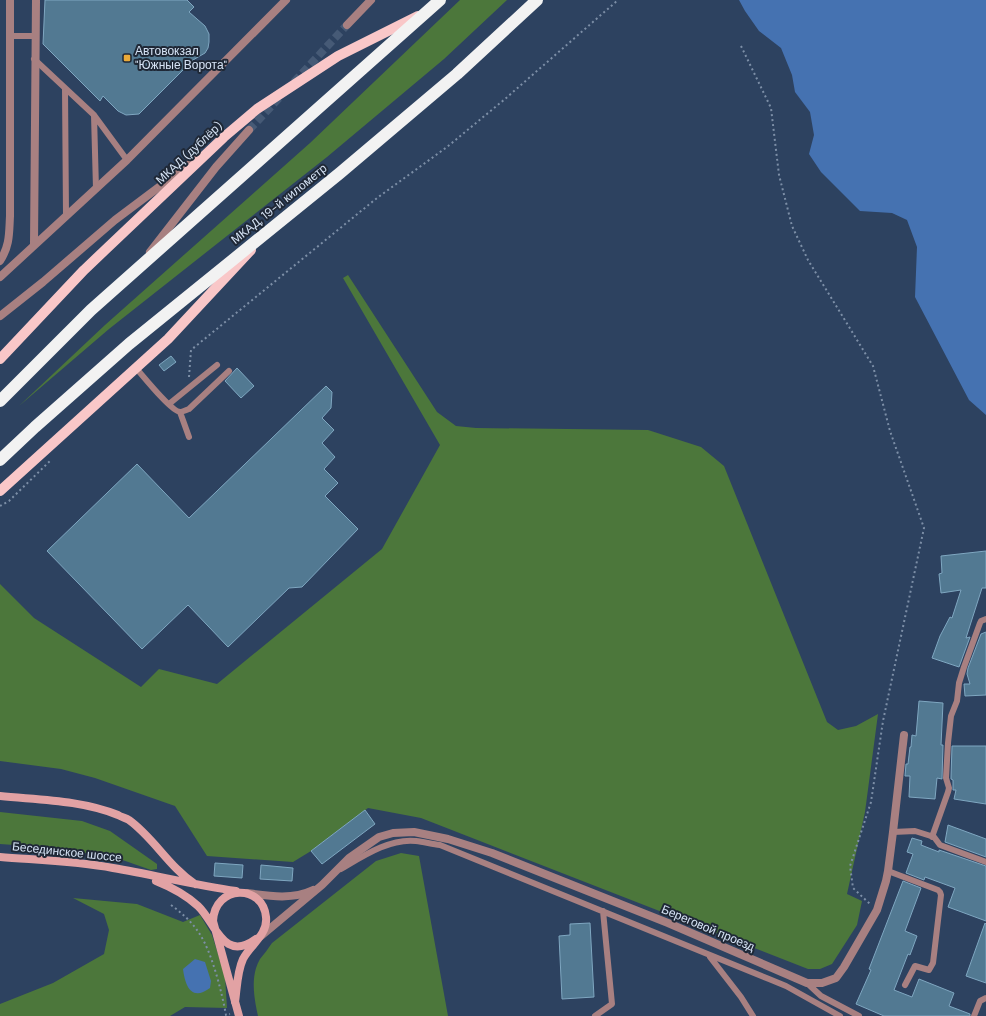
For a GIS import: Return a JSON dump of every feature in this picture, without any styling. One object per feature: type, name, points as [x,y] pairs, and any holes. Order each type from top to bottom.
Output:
[{"type":"highway","points":[[4,397],[91,310],[136,269],[440,0]]},
{"type":"highway","name":"МКАД, 19-й километр","points":[[0,460],[129,344],[340,173],[452,79],[537,0]]},
{"type":"main road","name":"МКАД (дублёр)","points":[[0,359],[84,270],[224,137],[257,109],[338,56],[429,10]]},
{"type":"main road","points":[[0,491],[168,339],[277,223]]},
{"type":"street","points":[[0,261],[7,251],[9,238],[10,0]]},
{"type":"street","points":[[34,244],[34,59],[36,0]]},
{"type":"street","points":[[0,276],[128,160],[286,0]]},
{"type":"street","points":[[347,25],[371,0]]},
{"type":"street","points":[[136,269],[216,167],[249,130]]},
{"type":"street","points":[[0,316],[43,282],[115,220],[224,137]]},
{"type":"street","name":"Береговой проезд","points":[[322,885],[349,858],[379,837],[392,833],[414,832],[441,838],[506,858],[668,923],[807,983],[822,983],[836,978],[877,910],[888,871],[904,735]]},
{"type":"street","points":[[0,796],[89,807],[107,811],[128,820],[152,840],[178,870],[197,885]]},
{"type":"street","name":"Бесединское шоссе","points":[[0,857],[93,865],[245,893]]},
{"type":"street","name":"Бесединское шоссе","points":[[132,872],[162,883],[185,895],[202,910],[214,928]]},
{"type":"street","points":[[238,1014],[214,928],[213,914],[215,907],[219,901],[231,894],[245,893],[275,896],[298,895],[306,893],[322,885]]},
{"type":"street","points":[[214,928],[222,939],[234,946],[248,944],[260,936],[322,885]]},
{"type":"street","points":[[235,1002],[243,960],[260,936],[266,924],[265,910],[257,899],[245,893]]},
{"type":"lane","points":[[10,36],[35,36]]},
{"type":"lane","points":[[34,59],[94,115],[128,160]]},
{"type":"lane","points":[[66,89],[66,215]]},
{"type":"lane","points":[[94,115],[96,190]]},
{"type":"lane","points":[[168,404],[217,365]]},
{"type":"lane","points":[[136,368],[168,404],[180,412],[189,409],[229,371]]},
{"type":"lane","points":[[180,412],[189,437]]},
{"type":"lane","points":[[932,837],[948,792],[948,743],[951,716],[957,701],[959,683],[980,623],[986,619]]},
{"type":"lane","points":[[893,832],[915,831],[935,838],[940,845],[986,862]]},
{"type":"lane","points":[[337,871],[368,853],[391,844],[415,840],[440,846],[786,986],[840,1016]]},
{"type":"lane","points":[[888,871],[938,890],[941,895],[933,963],[929,970],[914,966],[905,985]]},
{"type":"lane","points":[[595,1016],[612,1004],[603,911]]},
{"type":"lane","points":[[709,955],[753,1016]]},
{"type":"lane","points":[[807,983],[821,996],[859,1016]]},
{"type":"lane","points":[[974,1016],[980,1001],[986,998]]},
{"type":"path","points":[[188,388],[191,350],[377,198],[447,147],[505,99],[618,0]]},
{"type":"path","points":[[741,46],[771,108],[779,175],[792,226],[808,260],[873,366],[890,431],[924,528],[883,721],[871,802],[850,866],[853,888],[877,910]]},
{"type":"path","points":[[0,506],[9,501],[51,460]]},
{"type":"path","points":[[171,905],[189,921],[200,934],[221,994],[226,1015],[238,1014]]},
{"type":"green space","points":[[460,0],[507,0],[444,59],[327,157],[109,329],[19,406],[105,325],[310,143]]},
{"type":"green space","points":[[348,275],[437,412],[456,426],[476,428],[648,430],[701,447],[724,466],[827,722],[838,730],[856,726],[878,714],[865,812],[847,894],[862,901],[857,925],[832,964],[820,969],[808,969],[421,818],[368,808],[311,851],[293,862],[207,856],[175,806],[95,778],[61,769],[0,761],[0,584],[34,618],[141,687],[159,669],[217,684],[382,549],[440,445],[343,278]]},
{"type":"green space","points":[[0,812],[82,821],[110,831],[157,864],[157,869],[151,870],[114,857],[42,847],[0,844]]},
{"type":"green space","points":[[401,853],[419,856],[448,1016],[258,1016],[254,995],[255,973],[260,959],[272,943],[376,861]]},
{"type":"green space","points":[[73,898],[137,904],[183,922],[200,915],[212,935],[225,976],[227,1008],[185,1007],[170,1016],[0,1016],[0,1004],[53,983],[104,954],[109,930],[104,914]]},
{"type":"water","points":[[739,0],[986,0],[986,415],[969,400],[915,297],[917,247],[907,220],[892,213],[860,211],[821,172],[809,154],[814,135],[810,112],[795,92],[792,75],[781,48],[759,31]]},
{"type":"water","points":[[195,959],[205,962],[211,981],[210,988],[198,993],[190,990],[187,986],[183,969]]},
{"type":"building","name":"Автовокзал \"Южные Ворота\"","points":[[45,0],[187,0],[194,7],[189,12],[205,26],[209,34],[208,48],[205,53],[193,60],[139,114],[126,115],[118,111],[103,96],[100,101],[43,44]]},
{"type":"building","points":[[171,356],[176,362],[164,371],[159,365]]},
{"type":"building","points":[[237,368],[254,386],[241,398],[225,381]]},
{"type":"building","points":[[326,386],[332,392],[331,408],[322,418],[334,430],[322,443],[335,457],[324,469],[338,483],[325,496],[358,529],[302,587],[289,588],[228,647],[188,605],[142,649],[47,551],[137,464],[189,518]]},
{"type":"building","points":[[986,551],[986,588],[982,588],[966,638],[970,637],[959,667],[932,658],[940,636],[950,617],[952,618],[961,590],[941,593],[939,574],[942,573],[941,556]]},
{"type":"building","points":[[986,632],[986,695],[965,696],[964,684],[970,684],[967,674],[968,668],[981,634]]},
{"type":"building","points":[[919,701],[943,703],[941,745],[943,745],[942,779],[937,778],[935,799],[909,797],[910,776],[905,776],[912,735],[916,736]]},
{"type":"building","points":[[952,746],[986,746],[986,804],[954,799],[956,790],[953,790],[953,780],[951,779]]},
{"type":"building","points":[[365,810],[375,824],[322,864],[311,851]]},
{"type":"building","points":[[948,825],[986,839],[986,857],[945,842]]},
{"type":"building","points":[[912,838],[922,841],[921,845],[939,852],[939,850],[986,866],[986,921],[948,907],[955,888],[925,877],[924,880],[906,873],[913,854],[907,852]]},
{"type":"building","points":[[215,863],[243,865],[242,878],[214,876]]},
{"type":"building","points":[[261,865],[293,868],[292,881],[260,879]]},
{"type":"building","points":[[903,881],[921,888],[905,931],[917,936],[910,955],[908,954],[894,990],[912,997],[919,979],[954,993],[949,1006],[970,1014],[970,1016],[884,1016],[856,1004],[871,970],[869,969]]},
{"type":"building","points":[[590,923],[594,997],[562,999],[559,936],[570,935],[570,924]]},
{"type":"building","points":[[985,923],[986,924],[986,983],[966,976]]},
{"type":"tunnel","points":[[294,82],[347,25]]},
{"type":"tunnel","points":[[249,130],[279,98]]},
{"type":"place","name":"Автовокзал \"Южные Ворота\"","points":[[127,58]]}]
